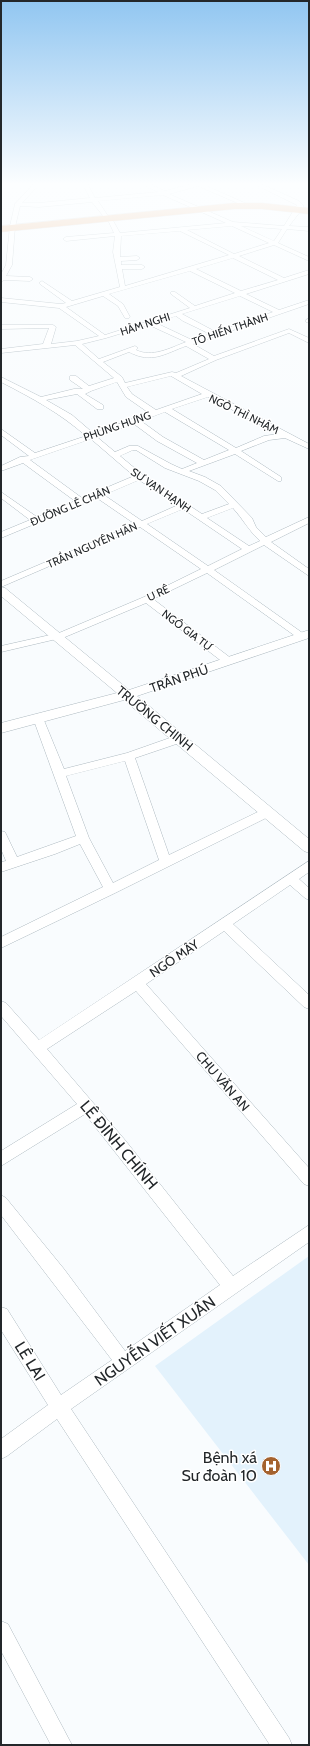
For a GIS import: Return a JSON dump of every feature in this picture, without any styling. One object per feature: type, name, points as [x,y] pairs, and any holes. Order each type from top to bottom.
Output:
[{"type":"street","points":[[9,264],[2,279],[30,279]]},
{"type":"street","points":[[118,264],[123,289]]},
{"type":"street","points":[[1,300],[61,306],[205,264]]},
{"type":"street","points":[[250,264],[283,280]]},
{"type":"street","points":[[120,271],[142,267]]},
{"type":"street","points":[[191,269],[278,312]]},
{"type":"street","points":[[120,271],[133,274]]},
{"type":"street","name":"HÀM NGHI","points":[[1,351],[77,343],[104,337],[309,272]]},
{"type":"street","points":[[42,283],[71,303]]},
{"type":"street","points":[[173,293],[194,308]]},
{"type":"street","points":[[104,294],[121,306],[127,317]]},
{"type":"street","name":"TÔ HIẾN THÀNH","points":[[99,361],[132,349],[142,356],[152,356],[309,302]]},
{"type":"street","points":[[61,306],[104,337]]},
{"type":"street","points":[[177,314],[215,334]]},
{"type":"street","points":[[150,322],[189,343],[214,359]]},
{"type":"street","points":[[1,327],[51,326],[52,327],[46,347]]},
{"type":"street","points":[[177,376],[214,359],[289,332],[309,341]]},
{"type":"street","name":"PHÙNG HƯNG","points":[[77,343],[121,382],[128,394],[155,413]]},
{"type":"street","points":[[40,399],[74,391],[167,374],[177,376],[208,394]]},
{"type":"street","points":[[73,378],[85,390]]},
{"type":"street","name":"SƯ VẠN HẠNH","points":[[1,379],[10,388],[40,399],[69,417],[140,477],[201,517],[234,505]]},
{"type":"street","points":[[85,390],[80,394],[100,407]]},
{"type":"street","name":"NGÔ THÌ NHẬM","points":[[155,413],[208,394],[309,446]]},
{"type":"street","points":[[166,409],[236,451],[278,479]]},
{"type":"street","name":"PHÙNG HƯNG","points":[[1,469],[90,436],[121,427],[155,413]]},
{"type":"street","points":[[135,421],[160,439],[203,463]]},
{"type":"street","points":[[1,432],[34,456]]},
{"type":"street","points":[[183,471],[267,438],[287,435]]},
{"type":"street","name":"SƯ VẠN HẠNH","points":[[115,455],[132,448],[138,448],[153,458],[202,479],[218,488],[249,520],[251,526],[266,541],[309,573]]},
{"type":"street","points":[[24,460],[80,501]]},
{"type":"street","name":"ĐƯỜNG LÊ CHÂN","points":[[1,535],[140,477]]},
{"type":"street","points":[[1,494],[36,520]]},
{"type":"street","points":[[97,494],[305,635]]},
{"type":"street","name":"TRẦN NGUYÊN HÃN","points":[[1,584],[183,506]]},
{"type":"street","points":[[201,517],[247,549]]},
{"type":"street","name":"U RÊ","points":[[1,650],[60,635],[146,599],[309,520]]},
{"type":"street","name":"TRƯỜNG CHINH","points":[[1,584],[309,847]]},
{"type":"street","name":"TRƯỜNG CHINH","points":[[1,590],[60,635]]},
{"type":"street","name":"NGÔ GIA TỰ","points":[[146,599],[228,661]]},
{"type":"street","name":"TRẦN PHÚ","points":[[1,728],[130,694],[305,635]]},
{"type":"street","name":"TRƯỜNG CHINH","points":[[130,694],[309,838]]},
{"type":"street","points":[[38,718],[83,838],[111,890]]},
{"type":"street","points":[[60,774],[129,756],[181,738]]},
{"type":"street","points":[[129,756],[166,863]]},
{"type":"street","points":[[1,943],[268,812]]},
{"type":"street","points":[[1,835],[13,864]]},
{"type":"street","points":[[1,867],[51,852],[83,838]]},
{"type":"street","name":"NGÔ MÂY","points":[[38,1048],[137,983],[309,866]]},
{"type":"street","points":[[291,879],[309,895]]},
{"type":"street","points":[[224,924],[309,1003]]},
{"type":"street","name":"CHU VĂN AN","points":[[137,983],[309,1179]]},
{"type":"street","name":"LÊ ĐÌNH CHÍNH","points":[[1,1007],[38,1048],[158,1192],[232,1288]]},
{"type":"street","points":[[1,1160],[86,1106]]},
{"type":"street","points":[[1,1203],[58,1275],[124,1363]]},
{"type":"street","name":"NGUYỄN VIẾT XUÂN","points":[[1,1450],[309,1233]]},
{"type":"street","name":"LÊ LAI","points":[[1,1315],[282,1745]]},
{"type":"street","points":[[1,1631],[62,1745]]},
{"type":"shaded area","name":"Bệnh xá Sư đoàn 10","points":[[309,1256],[309,1565],[155,1366]]},
{"type":"place","name":"Bệnh xá Sư đoàn 10","points":[[271,1466]]}]
